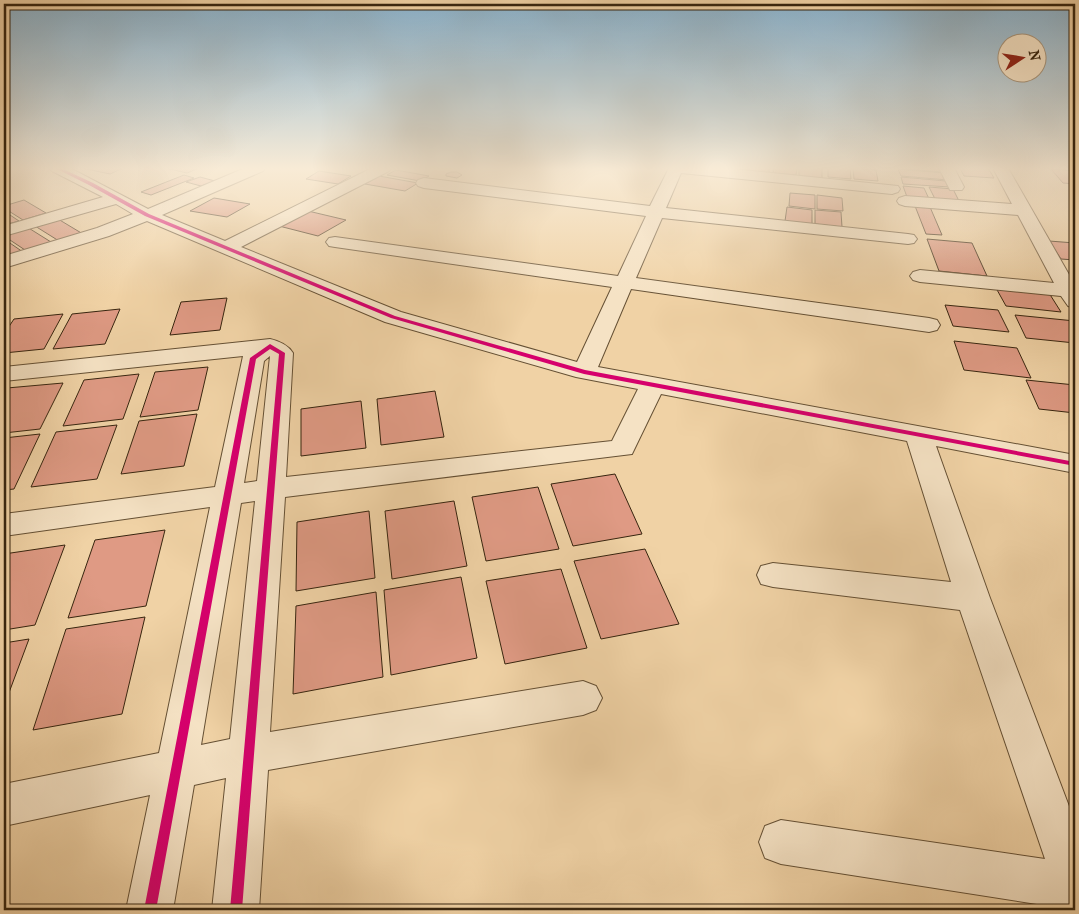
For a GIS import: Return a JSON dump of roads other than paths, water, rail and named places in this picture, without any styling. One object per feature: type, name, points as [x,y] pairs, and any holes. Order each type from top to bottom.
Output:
[{"type":"street","points":[[4,231],[73,211]]},
{"type":"street","points":[[138,211],[393,317],[584,372],[918,433],[1075,464]]},
{"type":"street","points":[[4,262],[102,232],[159,211]]},
{"type":"street","points":[[225,248],[299,211]]},
{"type":"street","points":[[645,211],[908,239]]},
{"type":"street","points":[[1023,211],[1073,295]]},
{"type":"street","points":[[584,372],[656,212]]},
{"type":"street","points":[[336,242],[929,325]]},
{"type":"street","points":[[920,276],[1073,295]]},
{"type":"street","points":[[150,910],[253,358],[270,346]]},
{"type":"street","points":[[4,374],[270,346],[282,353],[236,910]]},
{"type":"street","points":[[4,525],[270,489],[622,448],[653,384]]},
{"type":"street","points":[[918,433],[973,598],[1075,881]]},
{"type":"street","points":[[773,575],[973,598]]},
{"type":"street","points":[[4,805],[250,754],[583,698]]},
{"type":"street","points":[[781,842],[1075,886]]}]
